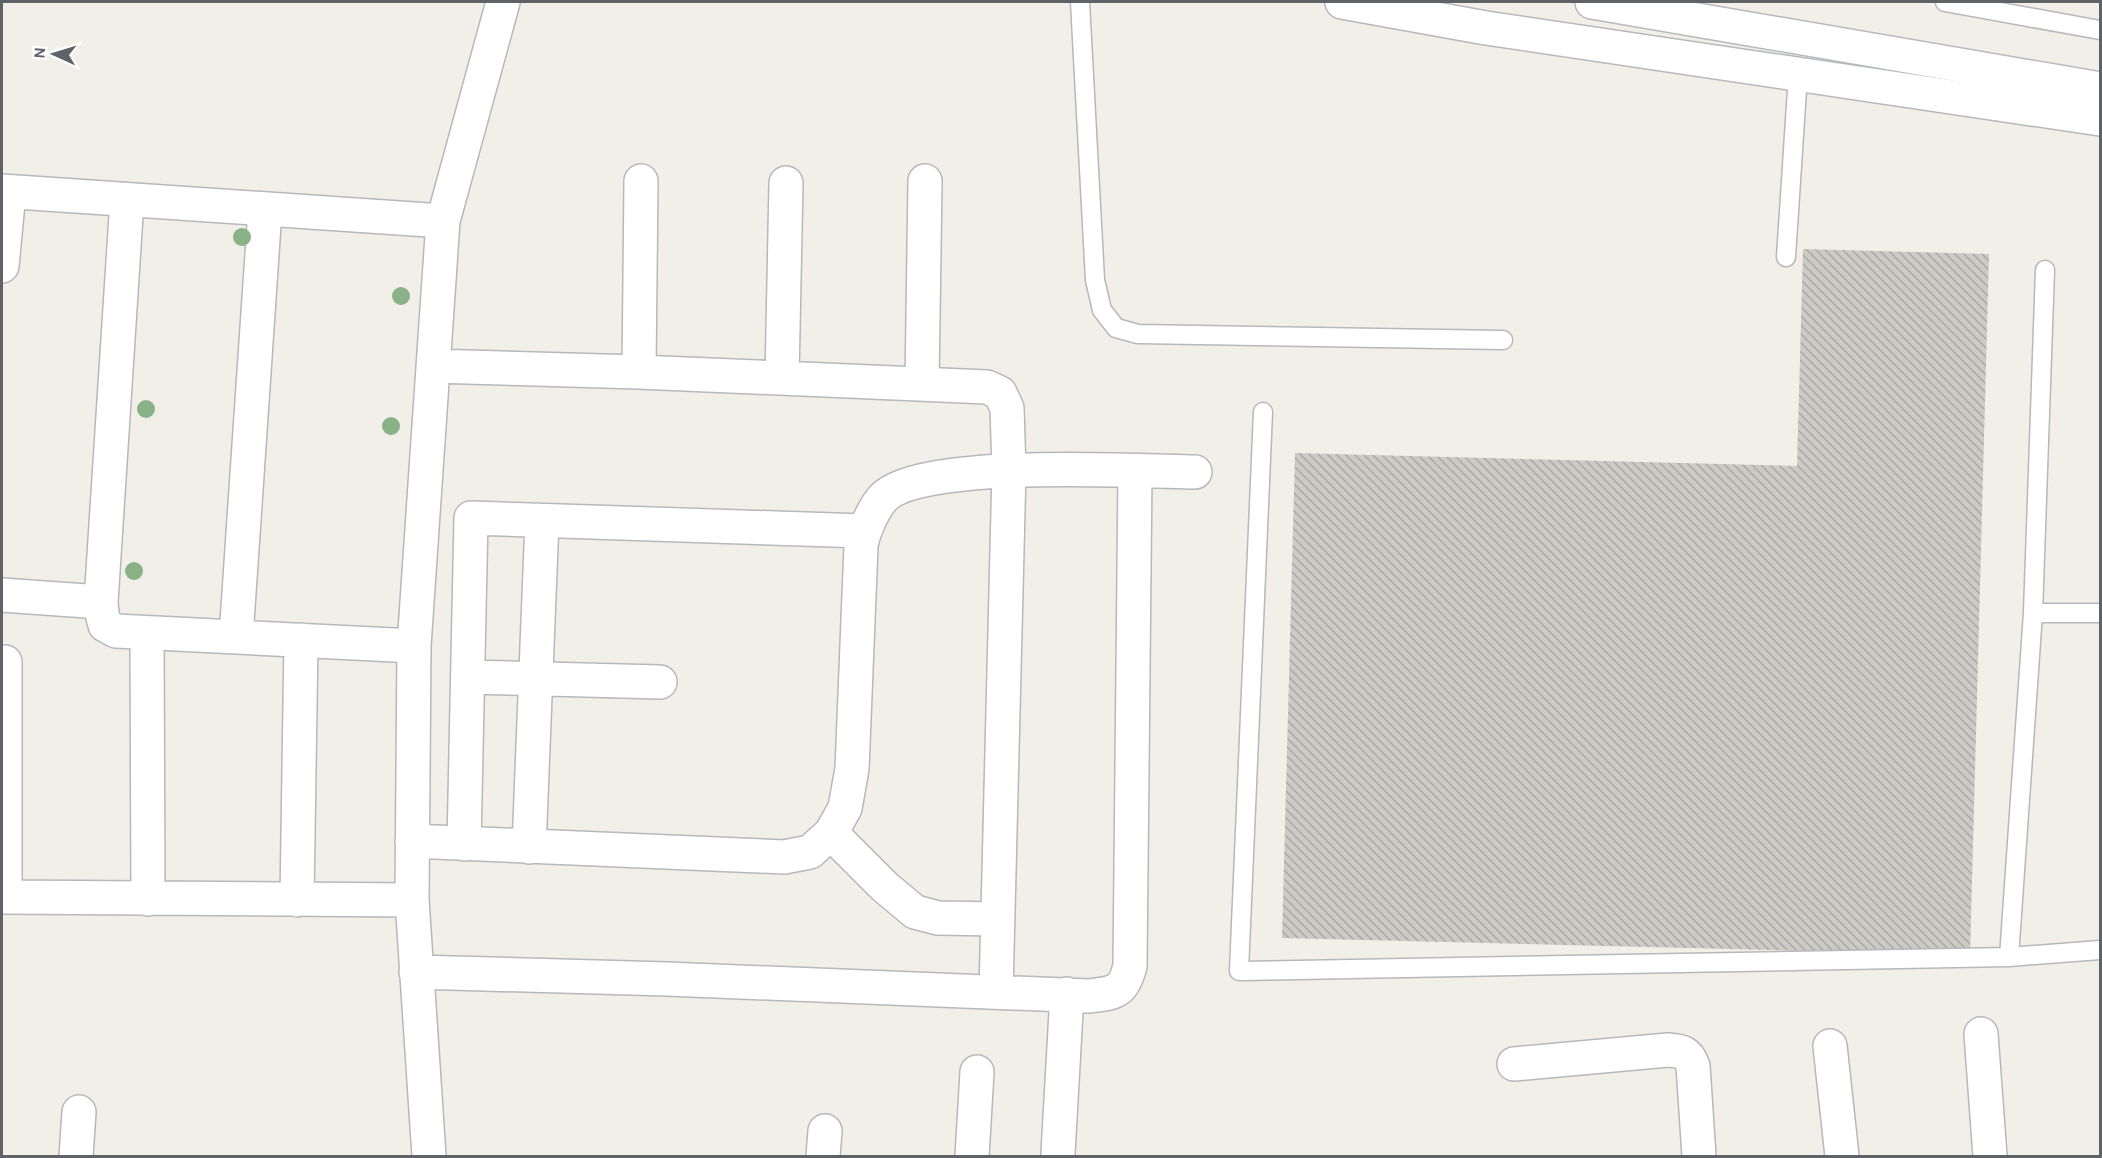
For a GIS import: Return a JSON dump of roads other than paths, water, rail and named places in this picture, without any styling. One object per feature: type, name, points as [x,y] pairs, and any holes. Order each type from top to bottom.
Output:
[{"type":"street","points":[[429,1156],[412,900],[414,646],[443,221],[503,2]]},
{"type":"street","points":[[1342,2],[1486,28],[1798,74],[2100,104]]},
{"type":"street","points":[[1592,2],[2100,104]]},
{"type":"street","points":[[2100,104],[2100,126]]},
{"type":"street","points":[[639,372],[642,181]]},
{"type":"street","points":[[922,384],[925,181]]},
{"type":"street","points":[[782,378],[786,183]]},
{"type":"street","points":[[2,266],[5,191],[443,221]]},
{"type":"street","points":[[127,200],[101,602],[105,625],[116,631],[414,646]]},
{"type":"street","points":[[236,637],[266,210]]},
{"type":"street","points":[[433,366],[639,372],[987,387],[1000,393],[1007,408],[1009,470],[996,992]]},
{"type":"street","points":[[412,841],[784,857],[810,852],[831,833],[845,808],[852,769],[861,546],[864,531],[884,497],[908,484],[937,478],[1009,470],[1195,472]]},
{"type":"street","points":[[416,972],[1089,996],[1113,993],[1126,983],[1130,966],[1135,471]]},
{"type":"street","points":[[464,844],[471,518],[864,531]]},
{"type":"street","points":[[529,847],[542,521]]},
{"type":"street","points":[[2,595],[101,602]]},
{"type":"street","points":[[147,633],[148,899]]},
{"type":"street","points":[[297,900],[301,640]]},
{"type":"street","points":[[5,662],[3,897],[412,900]]},
{"type":"street","points":[[468,677],[660,682]]},
{"type":"street","points":[[831,833],[885,887],[915,912],[938,918],[997,919]]},
{"type":"street","points":[[1058,1153],[1067,994]]},
{"type":"street","points":[[1981,1034],[1990,1156]]},
{"type":"street","points":[[1830,1046],[1842,1156]]},
{"type":"street","points":[[1514,1064],[1668,1050],[1682,1051],[1690,1057],[1694,1066],[1699,1156]]},
{"type":"street","points":[[972,1156],[977,1072]]},
{"type":"street","points":[[76,1156],[78,1112]]},
{"type":"lane","points":[[1080,2],[1095,280],[1102,310],[1116,327],[1138,334],[1503,340]]},
{"type":"lane","points":[[1945,2],[2100,30]]},
{"type":"lane","points":[[1786,257],[1798,74]]},
{"type":"lane","points":[[2009,957],[2033,613],[2045,270]]},
{"type":"lane","points":[[1263,412],[1239,971],[2009,957],[2100,950]]},
{"type":"lane","points":[[2033,613],[2100,613]]}]
